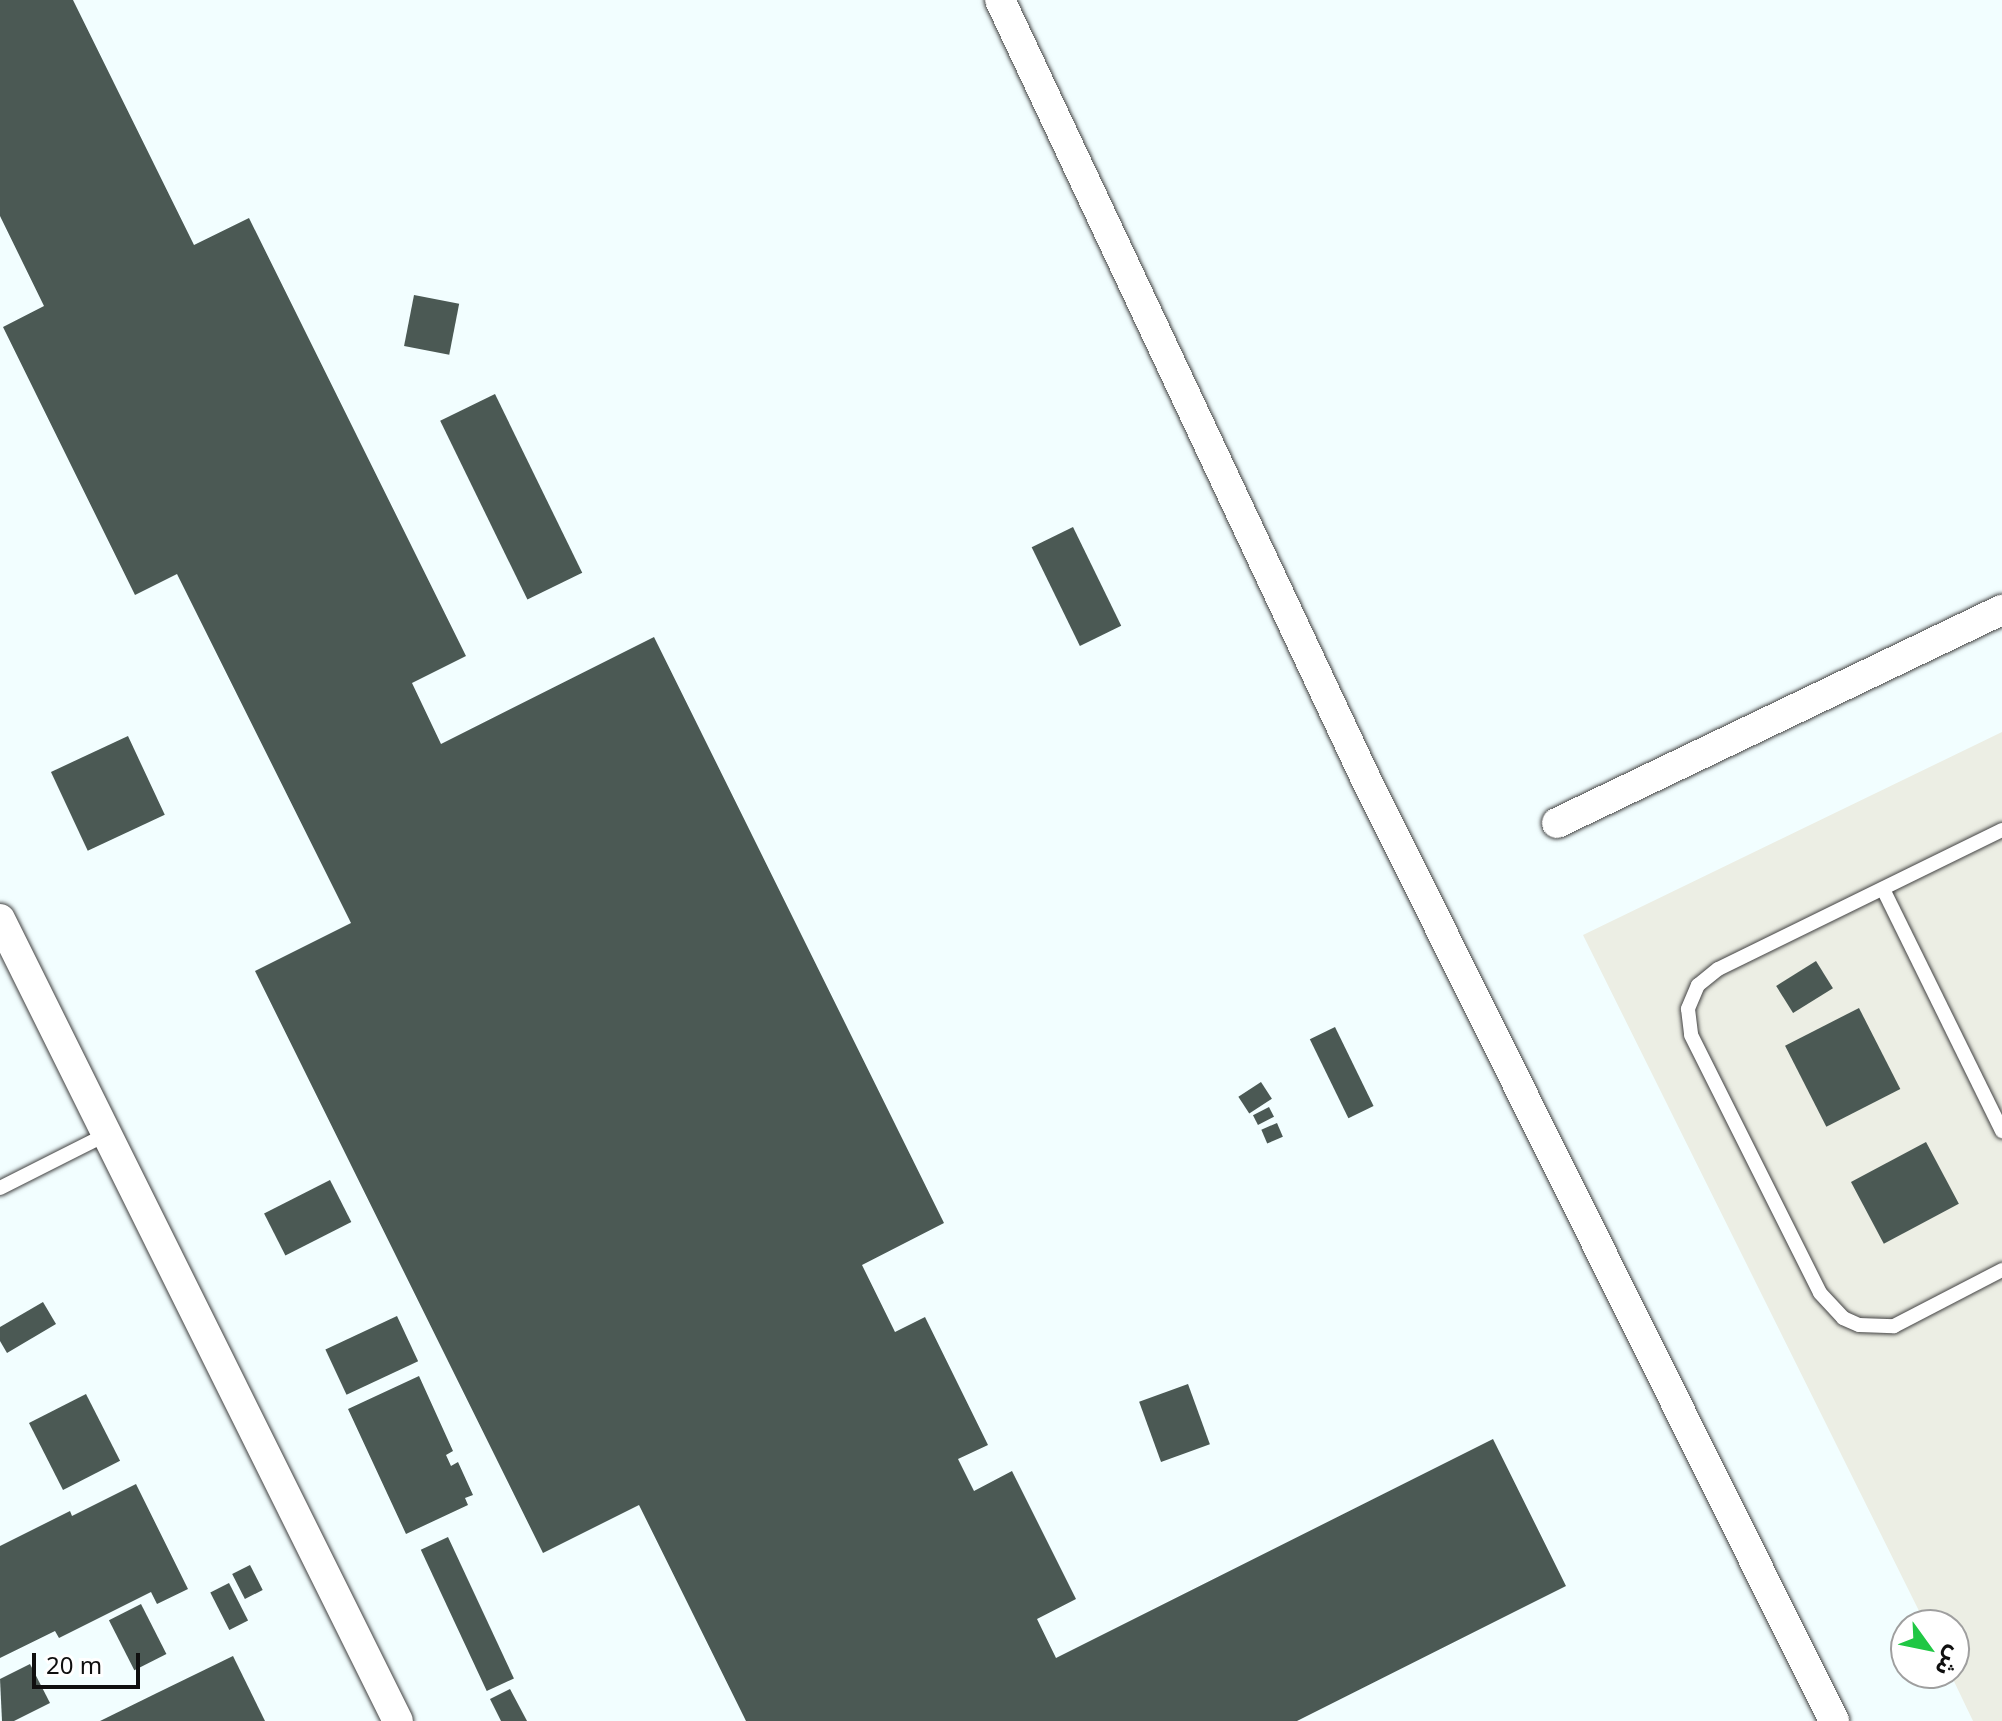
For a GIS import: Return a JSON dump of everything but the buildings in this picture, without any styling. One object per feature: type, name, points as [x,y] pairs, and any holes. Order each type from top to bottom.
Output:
[{"type":"street","points":[[1000,0],[1365,777],[1834,1721]]},
{"type":"street","points":[[1557,823],[2002,610]]},
{"type":"street","points":[[0,919],[398,1721]]},
{"type":"lane","points":[[2002,830],[1707,976],[1698,985],[1688,1009],[1691,1035],[1820,1293],[1843,1318],[1859,1325],[1894,1326],[2002,1270]]},
{"type":"lane","points":[[1883,889],[2002,1131]]},
{"type":"lane","points":[[0,1188],[107,1134]]},
{"type":"shaded area","points":[[2002,732],[2002,1721],[1973,1721],[1958,1689],[1970,1689],[1970,1609],[1918,1609],[1583,935]]}]
